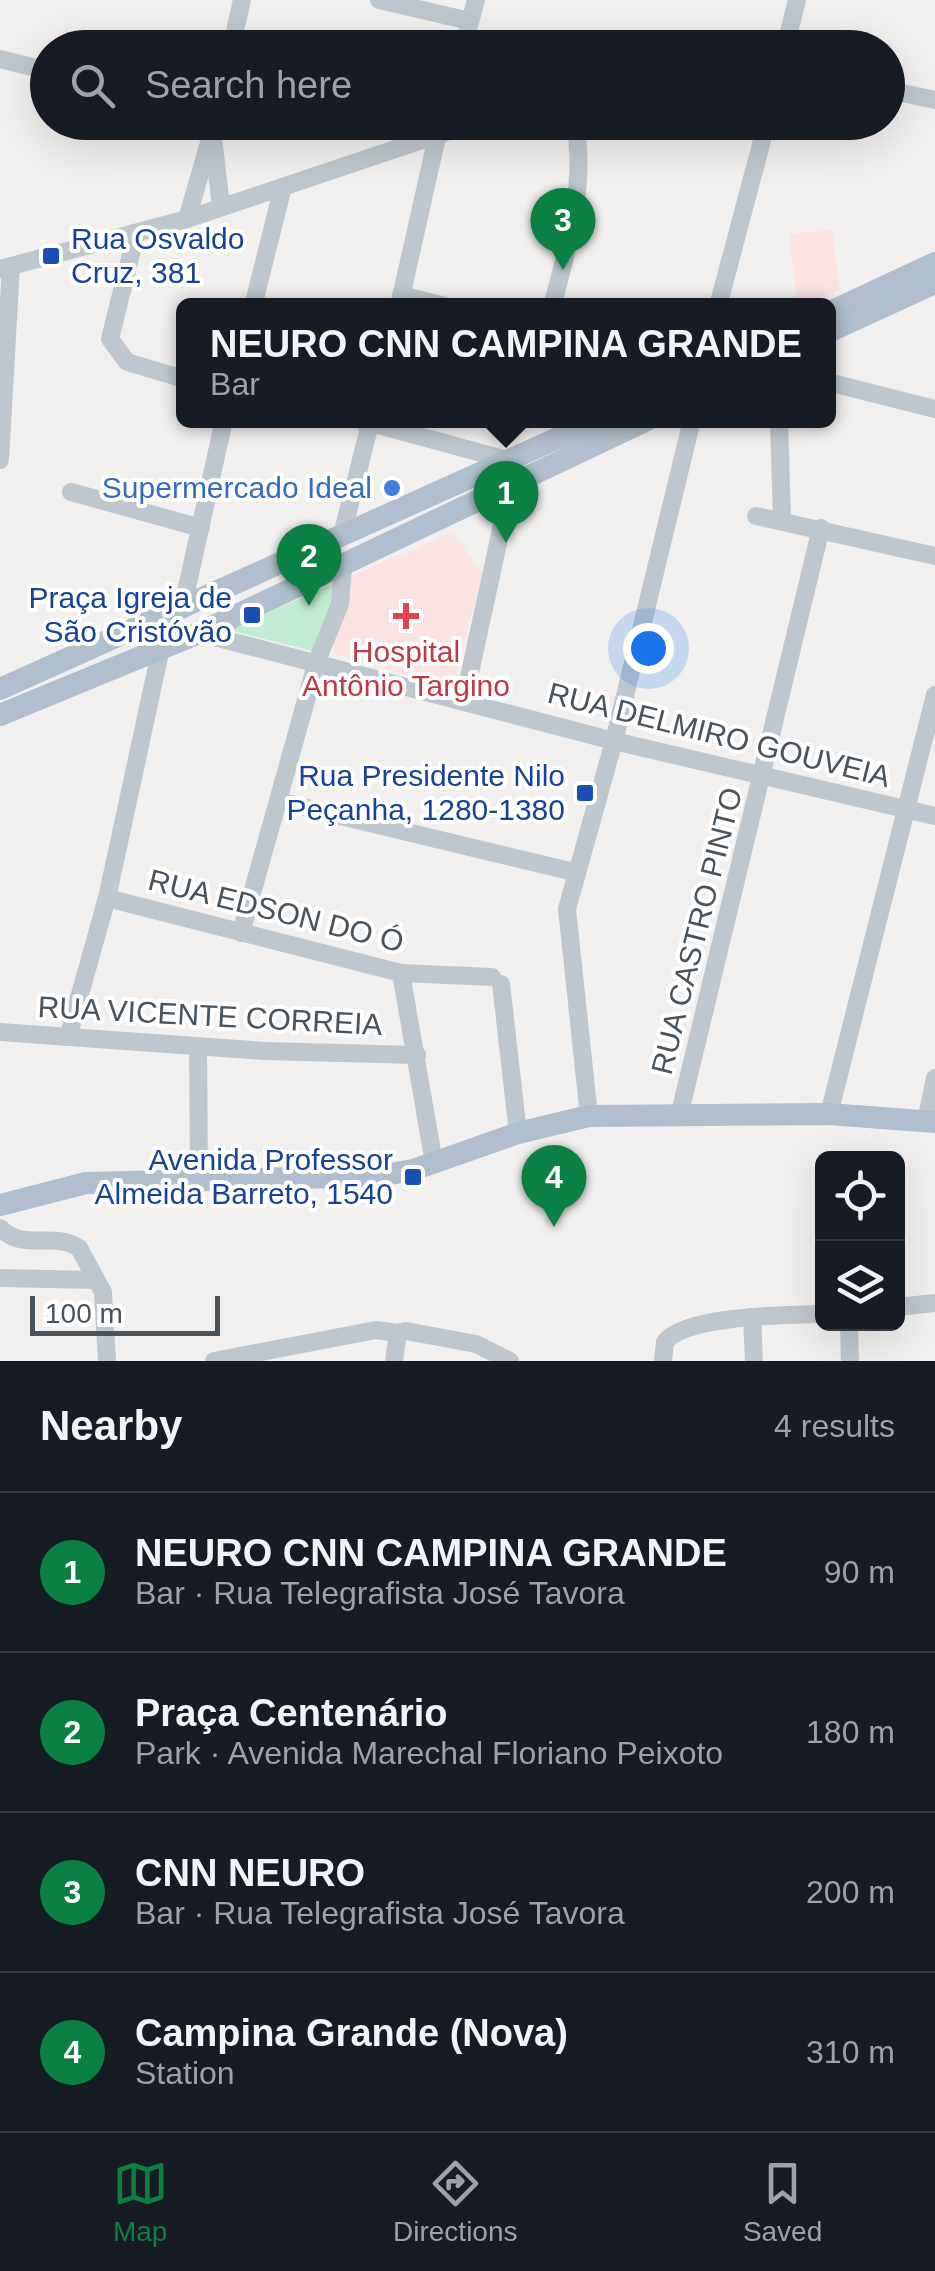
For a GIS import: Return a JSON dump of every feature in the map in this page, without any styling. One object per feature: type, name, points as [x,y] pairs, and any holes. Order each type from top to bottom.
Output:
[{"type":"main road","points":[[836,309],[935,263]]},
{"type":"main road","points":[[836,328],[935,283]]},
{"type":"main road","points":[[0,689],[581,428]]},
{"type":"main road","points":[[0,715],[199,633],[629,428]]},
{"type":"main road","points":[[0,1205],[86,1183],[378,1176],[434,1163],[518,1133],[589,1116],[680,1112],[829,1114],[931,1122]]},
{"type":"street","points":[[236,30],[242,0]]},
{"type":"street","points":[[379,0],[470,21]]},
{"type":"street","points":[[468,30],[476,0]]},
{"type":"street","points":[[790,30],[797,0]]},
{"type":"street","points":[[0,59],[30,66]]},
{"type":"street","points":[[905,94],[935,100]]},
{"type":"street","points":[[187,218],[211,140]]},
{"type":"street","points":[[215,140],[222,207]]},
{"type":"street","points":[[0,460],[6,267],[222,207],[407,140]]},
{"type":"street","points":[[400,298],[436,140]]},
{"type":"street","points":[[554,298],[578,198],[578,140]]},
{"type":"street","points":[[720,298],[762,140]]},
{"type":"street","points":[[254,298],[284,187]]},
{"type":"street","points":[[136,234],[110,338],[127,362],[176,377]]},
{"type":"street","points":[[836,384],[935,410]]},
{"type":"street","points":[[182,610],[222,428]]},
{"type":"street","points":[[342,535],[365,428]]},
{"type":"street","points":[[393,428],[511,460]]},
{"type":"street","points":[[589,1116],[568,943],[574,872],[614,741],[690,428]]},
{"type":"street","points":[[780,428],[782,520]]},
{"type":"street","points":[[464,700],[511,484]]},
{"type":"street","points":[[71,492],[201,528]]},
{"type":"street","points":[[756,516],[935,556]]},
{"type":"street","name":"RUA CASTRO PINTO","points":[[680,1112],[821,528]]},
{"type":"street","points":[[242,932],[318,661],[340,604],[343,567]]},
{"type":"street","name":"RUA DELMIRO GOUVEIA","points":[[199,633],[614,741],[935,816]]},
{"type":"street","points":[[68,1036],[107,898],[161,648]]},
{"type":"street","points":[[829,1114],[935,695]]},
{"type":"street","points":[[278,801],[448,838],[574,872]]},
{"type":"street","name":"RUA EDSON DO Ó","points":[[107,898],[401,973],[497,981],[518,1133]]},
{"type":"street","points":[[401,973],[421,1106],[434,1163]]},
{"type":"street","name":"RUA VICENTE CORREIA","points":[[0,1032],[198,1047],[416,1055]]},
{"type":"street","points":[[198,1047],[199,1180]]},
{"type":"street","points":[[931,1122],[935,1078]]},
{"type":"street","points":[[0,1228],[20,1242],[77,1245],[103,1292],[107,1361]]},
{"type":"street","points":[[0,1278],[96,1280]]},
{"type":"street","points":[[905,1306],[935,1302]]},
{"type":"street","points":[[663,1361],[665,1342],[671,1334],[752,1317],[815,1314]]},
{"type":"street","points":[[752,1317],[754,1361]]},
{"type":"street","points":[[214,1361],[301,1352],[376,1330],[476,1344],[510,1361]]},
{"type":"street","points":[[849,1331],[850,1361]]},
{"type":"street","points":[[394,1361],[402,1332]]},
{"type":"shaded area","points":[[832,230],[840,290],[818,298],[797,298],[789,234]]},
{"type":"shaded area","name":"Hospital Antônio Targino","points":[[453,532],[482,574],[452,689],[333,653],[347,578]]},
{"type":"green space","points":[[340,581],[325,654],[228,630]]},
{"type":"place","name":"Rua Osvaldo Cruz, 381","points":[[51,256]]},
{"type":"place","name":"CNN NEURO","points":[[563,270]]},
{"type":"place","name":"Supermercado Ideal","points":[[392,488]]},
{"type":"place","name":"NEURO CNN CAMPINA GRANDE","points":[[506,543]]},
{"type":"place","name":"Praça Centenário","points":[[309,606]]},
{"type":"place","name":"Praça Igreja de São Cristóvão","points":[[252,615]]},
{"type":"place","name":"Hospital Antônio Targino","points":[[406,616]]},
{"type":"place","name":"Rua Presidente Nilo Peçanha, 1280-1380","points":[[585,793]]},
{"type":"place","name":"Avenida Professor Almeida Barreto, 1540","points":[[413,1177]]},
{"type":"place","name":"Campina Grande (Nova)","points":[[554,1227]]}]
